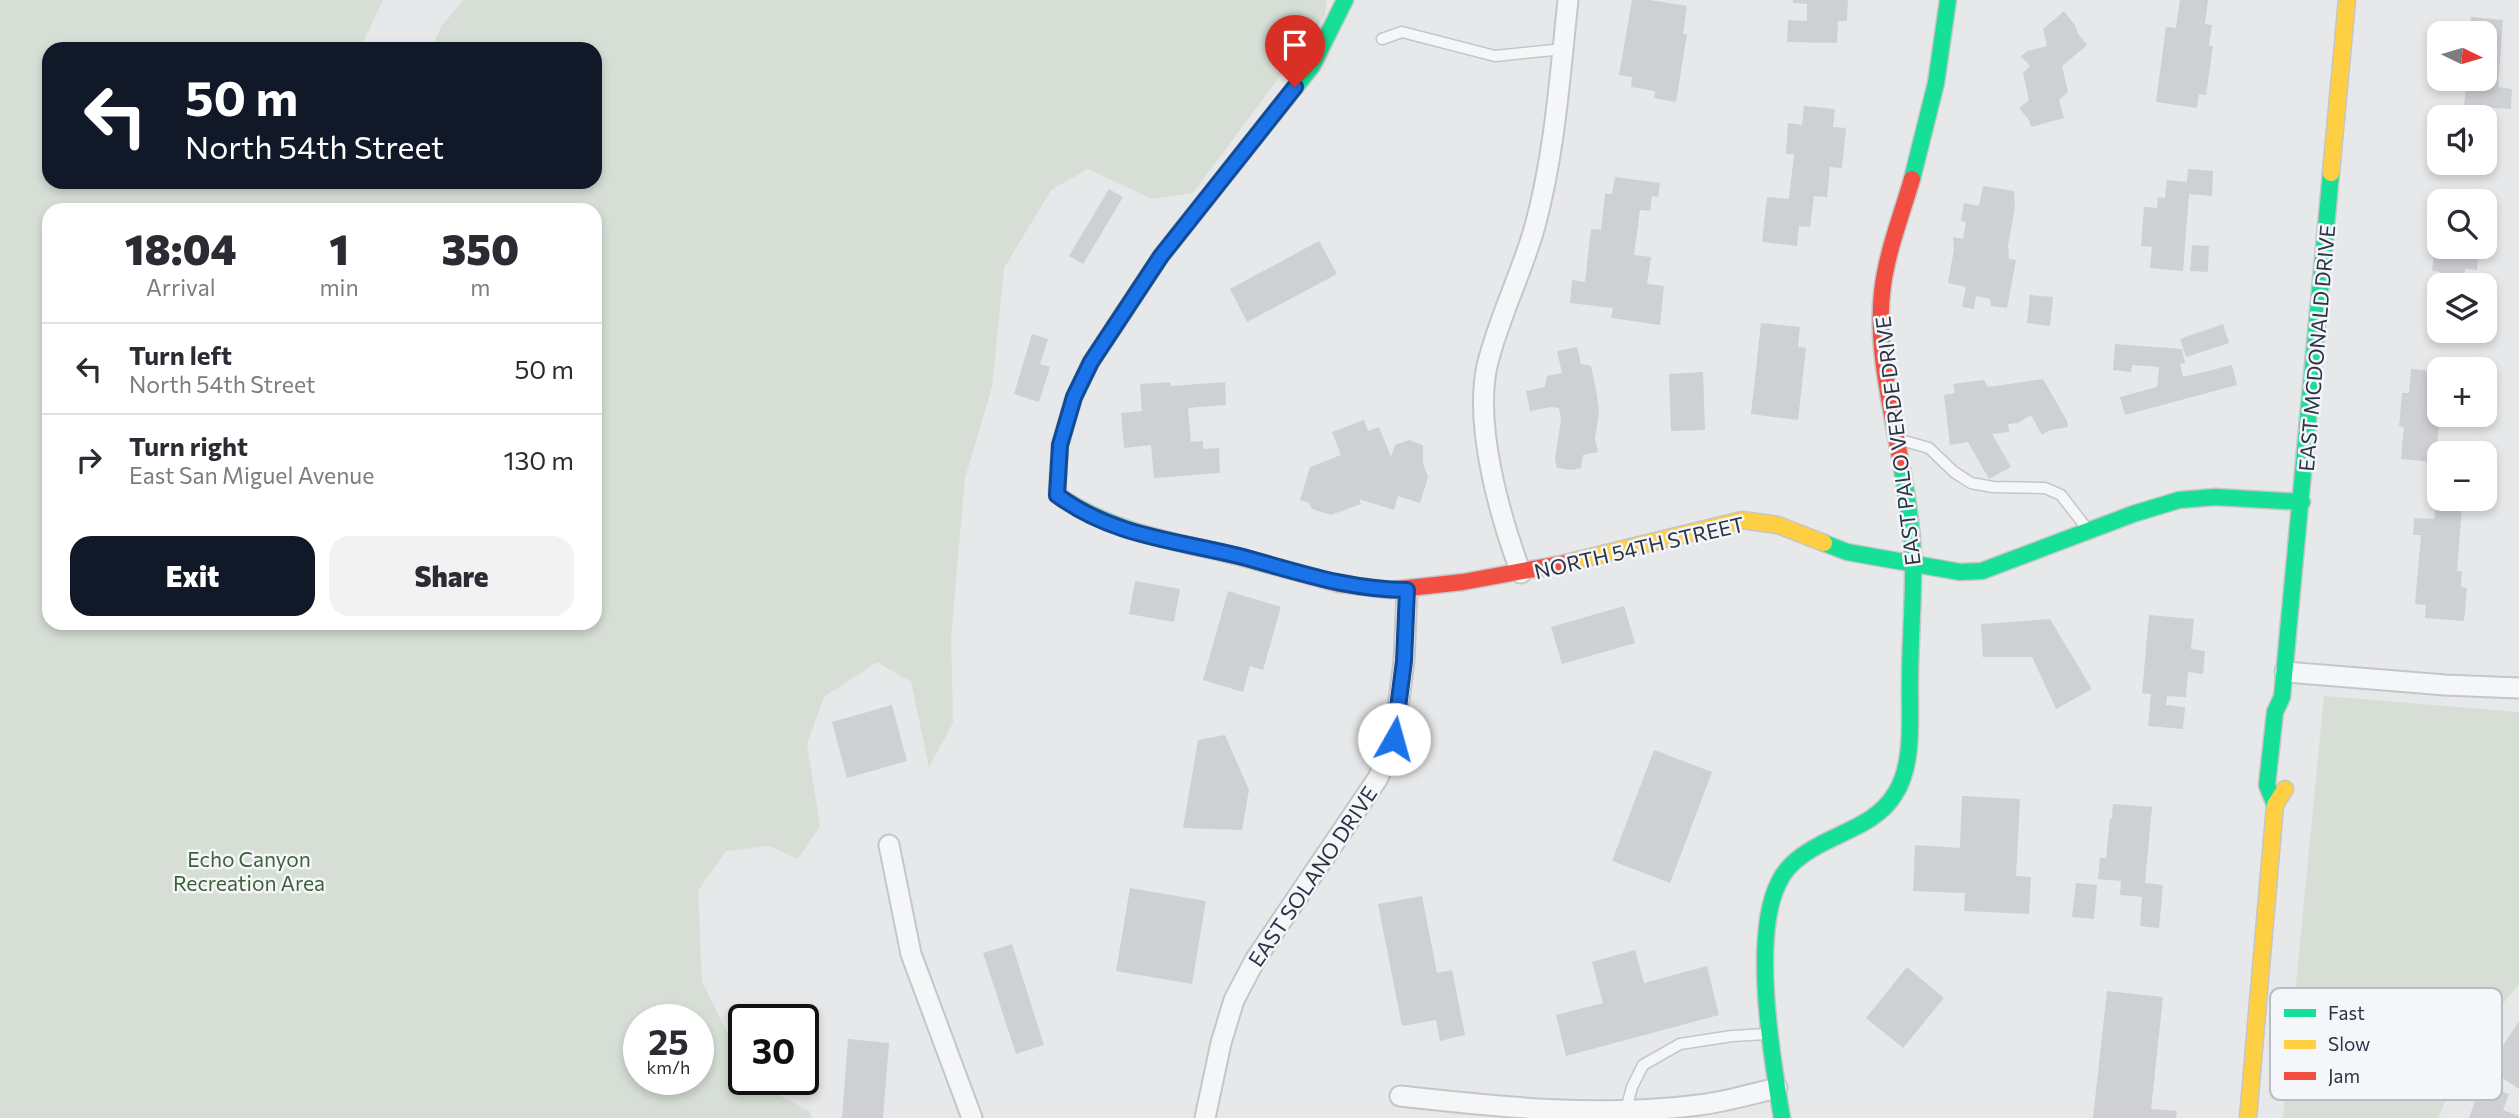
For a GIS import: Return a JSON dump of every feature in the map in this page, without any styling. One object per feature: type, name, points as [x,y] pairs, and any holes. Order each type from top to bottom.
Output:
[{"type":"street","name":"NORTH 54TH STREET","points":[[1345,0],[1312,66],[1161,256],[1091,362],[1074,397],[1060,445],[1057,495],[1080,512],[1136,534],[1237,556],[1334,583],[1381,590],[1407,590],[1521,573],[1742,520],[1778,525],[1847,552],[1914,566],[1959,572],[1982,571],[2016,561],[2133,513],[2179,500],[2215,497],[2302,502]]},
{"type":"street","points":[[1521,573],[1504,529],[1493,480],[1484,411],[1487,367],[1535,225],[1553,138],[1568,0]]},
{"type":"street","name":"EAST PALO VERDE DRIVE","points":[[1782,1118],[1771,1034],[1765,946],[1771,900],[1791,863],[1828,839],[1853,830],[1875,816],[1892,800],[1903,778],[1908,737],[1914,566],[1910,517],[1883,351],[1881,306],[1888,267],[1934,95],[1948,0]]},
{"type":"street","name":"EAST MCDONALD DRIVE","points":[[2275,805],[2267,785],[2275,712],[2282,697],[2285,672],[2347,0]]},
{"type":"street","name":"EAST SOLANO DRIVE","points":[[1205,1118],[1221,1043],[1234,1000],[1255,960],[1378,778],[1394,739],[1404,661],[1407,590]]},
{"type":"street","points":[[2285,672],[2519,688]]},
{"type":"street","points":[[2282,697],[2293,716]]},
{"type":"street","name":"EAST MCDONALD DRIVE","points":[[2248,1118],[2275,805],[2286,786],[2287,775]]},
{"type":"street","points":[[888,845],[911,954],[972,1118]]},
{"type":"street","points":[[1400,1096],[1512,1108],[1626,1110],[1700,1105],[1777,1088]]},
{"type":"lane","points":[[1382,38],[1402,32],[1495,56],[1563,49]]},
{"type":"lane","points":[[1897,440],[1919,443],[1929,448],[1954,472],[1971,483],[1993,487],[2045,488],[2061,495],[2089,531]]},
{"type":"lane","points":[[1626,1110],[1632,1087],[1643,1065],[1680,1044],[1732,1036],[1771,1034]]},
{"type":"green space","name":"Echo Canyon Recreation Area","points":[[0,0],[383,0],[363,42],[42,42],[42,189],[602,189],[602,42],[434,42],[441,27],[463,0],[1326,0],[1325,16],[1193,193],[1152,199],[1088,169],[1051,190],[1004,268],[992,387],[965,478],[951,637],[953,723],[929,767],[911,682],[877,662],[824,697],[807,744],[820,826],[798,859],[769,846],[726,851],[698,891],[702,982],[713,1004],[623,1004],[623,1095],[714,1095],[714,1006],[728,1034],[728,1095],[779,1095],[809,1111],[812,1118],[0,1118]]},
{"type":"green space","points":[[2324,696],[2519,712],[2519,984],[2502,1005],[2502,988],[2296,988]]},
{"type":"green space","points":[[2285,1100],[2446,1100],[2438,1118],[2283,1118]]},
{"type":"building","points":[[1632,0],[1687,6],[1683,34],[1687,34],[1676,102],[1654,98],[1655,91],[1631,87],[1632,77],[1619,75]]},
{"type":"building","points":[[1793,0],[1848,0],[1847,21],[1838,21],[1837,43],[1787,42],[1788,20],[1807,21],[1807,4],[1793,3]]},
{"type":"building","points":[[2180,0],[2208,0],[2205,24],[2212,25],[2209,46],[2213,46],[2206,95],[2199,94],[2197,108],[2156,102],[2166,27],[2176,28]]},
{"type":"building","points":[[2064,11],[2087,45],[2062,66],[2068,92],[2059,100],[2064,118],[2031,127],[2019,108],[2029,100],[2023,73],[2030,66],[2021,56],[2028,51],[2047,46],[2043,29]]},
{"type":"building","points":[[2471,17],[2503,20],[2498,87],[2512,89],[2511,109],[2497,108],[2497,105],[2464,105],[2466,91],[2497,91],[2497,21],[2471,21]]},
{"type":"building","points":[[1804,106],[1835,109],[1833,127],[1846,128],[1842,168],[1830,167],[1827,197],[1814,196],[1810,227],[1799,226],[1797,246],[1762,242],[1767,197],[1789,199],[1794,154],[1786,154],[1788,123],[1802,125]]},
{"type":"building","points":[[2188,169],[2213,171],[2212,196],[2189,194],[2183,271],[2150,268],[2152,247],[2141,246],[2144,207],[2157,208],[2158,197],[2165,198],[2167,180],[2187,182]]},
{"type":"building","points":[[1615,177],[1660,183],[1658,197],[1652,196],[1650,211],[1640,210],[1634,255],[1651,257],[1647,284],[1664,286],[1660,325],[1611,318],[1613,308],[1570,303],[1572,280],[1585,282],[1591,229],[1601,230],[1605,194],[1612,194]]},
{"type":"building","points":[[1983,186],[2014,191],[2015,207],[2008,245],[2009,259],[2016,260],[2007,308],[1991,306],[1990,299],[1976,296],[1974,309],[1962,307],[1966,287],[1948,283],[1954,249],[1953,237],[1963,239],[1966,222],[1961,221],[1964,203],[1979,206]]},
{"type":"building","points":[[1109,189],[1123,197],[1083,264],[1069,256]]},
{"type":"building","points":[[1319,241],[1337,274],[1247,322],[1230,289]]},
{"type":"building","points":[[2192,245],[2209,246],[2208,272],[2190,271]]},
{"type":"building","points":[[2433,259],[2478,259],[2477,270],[2465,269],[2464,273],[2432,271]]},
{"type":"building","points":[[2030,295],[2053,297],[2050,326],[2027,323]]},
{"type":"building","points":[[1761,323],[1800,327],[1798,347],[1806,348],[1798,420],[1751,414]]},
{"type":"building","points":[[2223,324],[2229,343],[2186,357],[2180,339]]},
{"type":"building","points":[[1032,334],[1048,339],[1040,364],[1050,367],[1039,402],[1014,394]]},
{"type":"building","points":[[2115,344],[2182,349],[2185,363],[2180,364],[2183,377],[2232,365],[2237,385],[2125,415],[2120,397],[2157,387],[2159,367],[2132,365],[2131,372],[2113,370]]},
{"type":"building","points":[[1577,347],[1581,364],[1591,366],[1597,395],[1599,412],[1595,439],[1598,452],[1583,455],[1581,468],[1571,470],[1557,468],[1555,459],[1561,419],[1559,408],[1530,411],[1526,391],[1545,387],[1547,376],[1562,373],[1557,351]]},
{"type":"building","points":[[2411,369],[2427,371],[2427,427],[2439,427],[2437,441],[2427,441],[2427,461],[2401,459],[2404,427],[2399,426],[2402,393],[2409,393]]},
{"type":"building","points":[[1703,372],[1705,430],[1671,431],[1669,374]]},
{"type":"building","points":[[2043,379],[2068,427],[2050,430],[2042,435],[2031,415],[2018,423],[2008,424],[2009,432],[1992,434],[2011,467],[1989,479],[1968,442],[1950,445],[1944,395],[1955,393],[1953,384],[1984,380],[1988,387]]},
{"type":"building","points":[[1170,382],[1171,386],[1225,382],[1226,405],[1188,408],[1191,442],[1203,441],[1203,449],[1219,448],[1220,473],[1154,478],[1151,445],[1124,448],[1121,413],[1142,411],[1140,384]]},
{"type":"building","points":[[1364,420],[1368,431],[1379,427],[1391,457],[1395,445],[1409,440],[1423,445],[1423,463],[1428,477],[1420,503],[1398,496],[1394,510],[1359,499],[1361,504],[1331,515],[1312,509],[1309,503],[1300,500],[1310,467],[1341,455],[1332,432]]},
{"type":"building","points":[[2435,511],[2462,511],[2457,571],[2462,571],[2461,587],[2467,588],[2464,621],[2425,618],[2426,605],[2415,604],[2421,535],[2413,535],[2414,518],[2434,519]]},
{"type":"building","points":[[1135,581],[1180,589],[1174,622],[1129,614]]},
{"type":"building","points":[[1228,591],[1281,607],[1263,670],[1250,666],[1243,692],[1203,680]]},
{"type":"building","points":[[1624,606],[1635,643],[1562,664],[1551,627]]},
{"type":"building","points":[[2149,615],[2194,619],[2191,649],[2205,651],[2203,674],[2188,672],[2186,697],[2167,696],[2166,705],[2185,707],[2183,729],[2148,726],[2151,694],[2142,693]]},
{"type":"building","points":[[2050,619],[2092,689],[2056,709],[2032,657],[1983,657],[1981,624]]},
{"type":"building","points":[[892,705],[907,761],[847,778],[832,722]]},
{"type":"building","points":[[1225,735],[1249,790],[1242,830],[1183,828],[1198,740]]},
{"type":"building","points":[[1654,750],[1712,772],[1670,883],[1612,861]]},
{"type":"building","points":[[1962,796],[2020,799],[2016,876],[2031,877],[2029,914],[1964,911],[1965,893],[1913,891],[1915,845],[1960,848]]},
{"type":"building","points":[[2113,804],[2152,807],[2145,883],[2163,885],[2159,928],[2140,926],[2142,897],[2120,895],[2121,881],[2098,879],[2100,858],[2106,858]]},
{"type":"building","points":[[2076,883],[2097,885],[2094,919],[2072,917]]},
{"type":"building","points":[[1130,888],[1206,901],[1192,984],[1116,971]]},
{"type":"building","points":[[1422,896],[1437,973],[1452,970],[1465,1035],[1440,1041],[1436,1020],[1402,1026],[1378,904]]},
{"type":"building","points":[[1012,944],[1044,1045],[1016,1054],[983,953]]},
{"type":"building","points":[[1635,950],[1644,983],[1707,966],[1719,1015],[1566,1056],[1556,1015],[1603,1003],[1592,962]]},
{"type":"building","points":[[1907,967],[1944,998],[1903,1048],[1866,1018]]},
{"type":"building","points":[[2107,991],[2163,997],[2151,1109],[2177,1111],[2176,1118],[2093,1118]]},
{"type":"building","points":[[2519,1021],[2519,1089],[2502,1077],[2502,1047]]},
{"type":"building","points":[[848,1039],[889,1043],[883,1118],[842,1118]]},
{"type":"building","points":[[2502,1092],[2509,1094],[2503,1110],[2519,1116],[2519,1118],[2469,1118],[2475,1100],[2502,1100]]},
{"type":"traffic: fast","points":[[1236,556],[1121,527],[1078,508],[1057,495],[1060,445],[1074,397],[1091,362],[1161,256],[1312,66],[1345,0]]},
{"type":"traffic: fast","points":[[1912,179],[1936,83],[1948,0]]},
{"type":"traffic: fast","points":[[2275,805],[2267,785],[2275,712],[2282,697],[2331,173]]},
{"type":"traffic: fast","points":[[1782,1118],[1766,998],[1766,933],[1771,905],[1786,870],[1815,847],[1865,822],[1887,805],[1906,768],[1910,723],[1913,558],[1900,458]]},
{"type":"traffic: fast","points":[[1824,543],[1847,552],[1960,572],[1982,571],[2133,514],[2179,500],[2215,497],[2302,502]]},
{"type":"traffic: slow","points":[[2331,173],[2347,0]]},
{"type":"traffic: slow","points":[[1566,563],[1742,520],[1778,525],[1824,543]]},
{"type":"traffic: slow","points":[[2248,1118],[2275,805],[2285,789]]},
{"type":"traffic: jam","points":[[1900,458],[1885,376],[1881,313],[1887,264],[1912,179]]},
{"type":"traffic: jam","points":[[1236,556],[1340,584],[1390,590],[1463,582],[1566,563]]},
{"type":"route","points":[[1295,87],[1161,256],[1091,362],[1074,397],[1060,445],[1057,495],[1080,512],[1136,534],[1237,556],[1334,583],[1381,590],[1407,590],[1404,661],[1394,739]]}]
